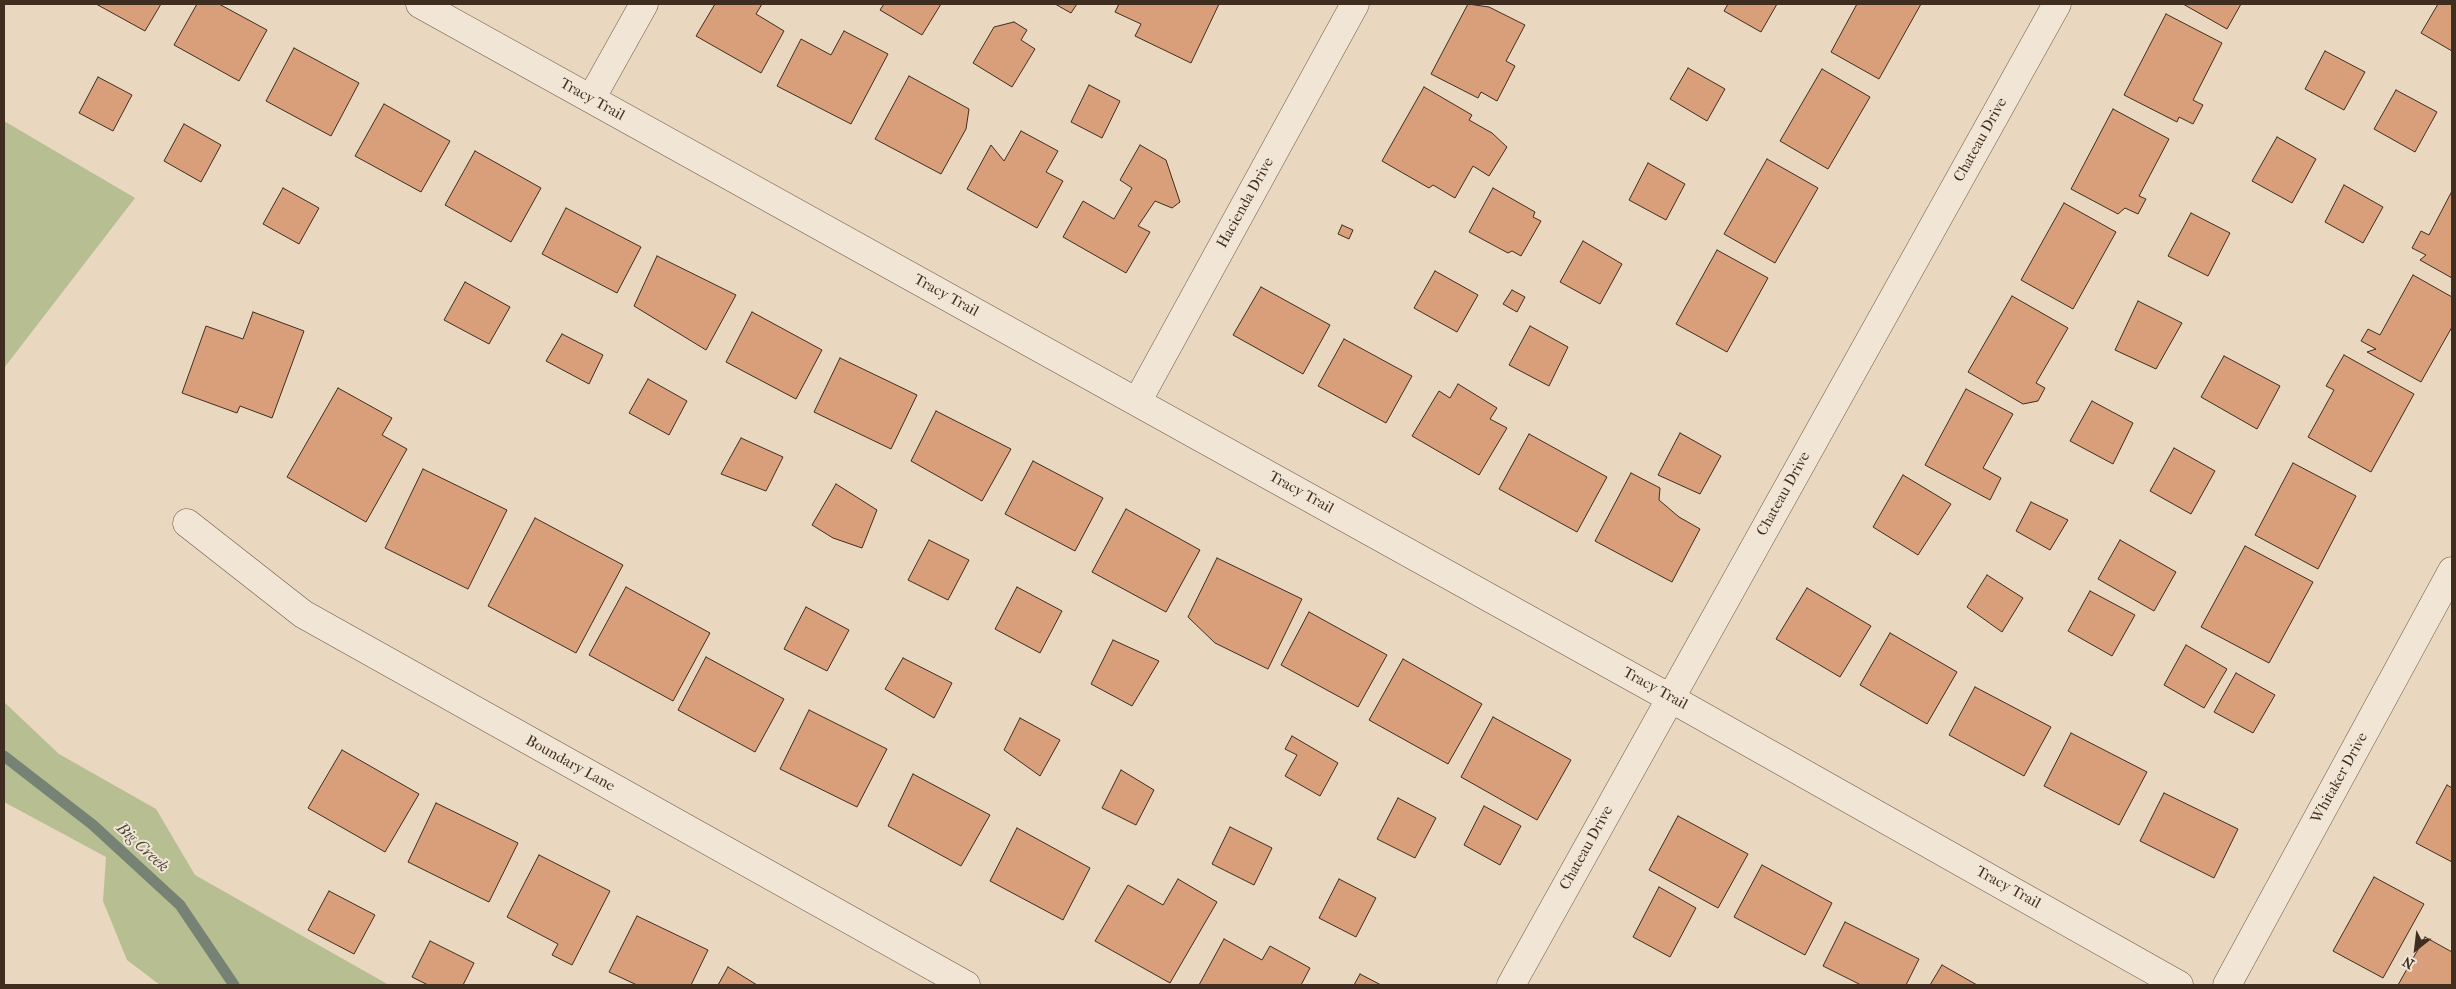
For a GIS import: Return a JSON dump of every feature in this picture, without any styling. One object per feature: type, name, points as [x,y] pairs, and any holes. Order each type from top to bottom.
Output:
[{"type":"street","name":"Tracy Trail","points":[[420,4],[1670,698],[2179,985]]},
{"type":"street","points":[[591,100],[644,4]]},
{"type":"street","name":"Hacienda Drive","points":[[1136,402],[1355,4]]},
{"type":"street","name":"Chateau Drive","points":[[1511,985],[2057,4]]},
{"type":"street","name":"Boundary Lane","points":[[187,523],[303,614],[966,985]]},
{"type":"street","name":"Whitaker Drive","points":[[2227,985],[2452,571]]},
{"type":"green space","points":[[4,121],[135,198],[4,368]]},
{"type":"green space","points":[[4,702],[59,754],[156,809],[195,875],[389,985],[160,985],[127,960],[103,901],[106,857],[4,802]]},
{"type":"building","points":[[96,4],[161,4],[145,31]]},
{"type":"building","points":[[197,4],[219,4],[267,30],[239,81],[174,45]]},
{"type":"building","points":[[715,4],[762,4],[756,14],[784,31],[761,73],[696,36]]},
{"type":"building","points":[[884,4],[941,4],[922,35],[880,10]]},
{"type":"building","points":[[1055,4],[1077,4],[1071,13]]},
{"type":"building","points":[[1119,4],[1219,4],[1191,63],[1135,36],[1141,24],[1115,12]]},
{"type":"building","points":[[1468,4],[1489,7],[1525,25],[1506,61],[1515,66],[1497,101],[1481,92],[1478,98],[1431,74]]},
{"type":"building","points":[[1728,4],[1777,4],[1761,32],[1724,11]]},
{"type":"building","points":[[1857,4],[1921,4],[1879,79],[1831,52]]},
{"type":"building","points":[[2183,4],[2241,4],[2227,29]]},
{"type":"building","points":[[2438,4],[2452,4],[2452,51],[2421,33]]},
{"type":"building","points":[[2166,14],[2222,43],[2193,100],[2203,105],[2193,124],[2179,117],[2177,122],[2124,95]]},
{"type":"building","points":[[1014,22],[1027,30],[1021,40],[1035,49],[1012,87],[973,63],[994,27]]},
{"type":"building","points":[[844,31],[888,54],[851,124],[777,86],[801,39],[831,55]]},
{"type":"building","points":[[294,48],[359,83],[331,136],[266,101]]},
{"type":"building","points":[[2325,51],[2365,72],[2344,110],[2305,89]]},
{"type":"building","points":[[1688,68],[1725,89],[1707,121],[1670,99]]},
{"type":"building","points":[[1822,69],[1870,97],[1828,169],[1780,141]]},
{"type":"building","points":[[909,76],[969,109],[966,129],[941,174],[875,139]]},
{"type":"building","points":[[98,77],[132,95],[113,131],[79,113]]},
{"type":"building","points":[[1089,85],[1120,101],[1102,138],[1071,122]]},
{"type":"building","points":[[1424,87],[1472,115],[1469,120],[1492,133],[1507,147],[1489,176],[1473,166],[1455,198],[1433,185],[1429,188],[1382,161]]},
{"type":"building","points":[[2396,90],[2437,112],[2415,152],[2374,129]]},
{"type":"building","points":[[384,104],[450,141],[421,192],[355,156]]},
{"type":"building","points":[[2113,109],[2169,139],[2139,196],[2146,199],[2138,214],[2125,208],[2118,214],[2071,189]]},
{"type":"building","points":[[184,124],[221,145],[201,182],[164,161]]},
{"type":"building","points":[[1021,131],[1058,151],[1046,172],[1063,181],[1037,228],[967,189],[991,145],[1004,161]]},
{"type":"building","points":[[2277,137],[2316,159],[2292,203],[2252,181]]},
{"type":"building","points":[[1140,145],[1166,160],[1180,202],[1172,208],[1155,201],[1138,226],[1150,232],[1126,273],[1063,237],[1083,201],[1114,219],[1132,188],[1120,180]]},
{"type":"building","points":[[475,151],[541,188],[511,242],[445,205]]},
{"type":"building","points":[[1767,159],[1818,188],[1775,263],[1724,234]]},
{"type":"building","points":[[1648,163],[1685,184],[1666,220],[1629,200]]},
{"type":"building","points":[[2344,185],[2383,207],[2363,243],[2325,222]]},
{"type":"building","points":[[283,188],[319,208],[299,244],[263,224]]},
{"type":"building","points":[[1493,188],[1535,212],[1533,217],[1541,221],[1521,256],[1512,251],[1508,253],[1469,232]]},
{"type":"building","points":[[2452,191],[2452,278],[2420,260],[2426,255],[2412,248],[2421,231],[2429,235]]},
{"type":"building","points":[[2064,203],[2116,232],[2073,309],[2021,280]]},
{"type":"building","points":[[566,208],[641,247],[617,293],[542,254]]},
{"type":"building","points":[[2191,213],[2230,233],[2208,276],[2168,256]]},
{"type":"building","points":[[1342,225],[1353,230],[1349,239],[1338,234]]},
{"type":"building","points":[[1583,241],[1622,264],[1600,304],[1560,282]]},
{"type":"building","points":[[1717,250],[1768,278],[1727,352],[1676,324]]},
{"type":"building","points":[[657,256],[736,295],[706,350],[634,306]]},
{"type":"building","points":[[1435,271],[1478,295],[1457,332],[1414,308]]},
{"type":"building","points":[[2413,275],[2452,297],[2452,327],[2421,382],[2367,352],[2376,349],[2361,341],[2368,329],[2380,335]]},
{"type":"building","points":[[465,282],[510,307],[489,344],[444,320]]},
{"type":"building","points":[[1261,287],[1330,325],[1303,374],[1233,335]]},
{"type":"building","points":[[1512,290],[1525,297],[1517,312],[1503,304]]},
{"type":"building","points":[[2012,296],[2068,328],[2036,383],[2045,388],[2038,401],[2023,404],[1968,372]]},
{"type":"building","points":[[2138,301],[2182,323],[2156,369],[2115,350]]},
{"type":"building","points":[[253,312],[304,331],[272,418],[240,406],[237,413],[182,393],[206,326],[243,339]]},
{"type":"building","points":[[752,312],[822,350],[796,399],[726,362]]},
{"type":"building","points":[[1530,326],[1568,347],[1549,386],[1509,365]]},
{"type":"building","points":[[562,334],[603,355],[589,384],[546,361]]},
{"type":"building","points":[[1344,339],[1412,376],[1386,423],[1318,386]]},
{"type":"building","points":[[2344,355],[2414,394],[2371,472],[2308,437],[2334,390],[2326,386]]},
{"type":"building","points":[[2224,356],[2280,386],[2257,429],[2201,397]]},
{"type":"building","points":[[840,358],[917,395],[891,449],[814,412]]},
{"type":"building","points":[[648,379],[687,401],[669,435],[629,413]]},
{"type":"building","points":[[1458,384],[1497,408],[1490,419],[1507,428],[1479,475],[1412,436],[1439,391],[1450,398]]},
{"type":"building","points":[[338,388],[392,418],[382,435],[407,449],[366,522],[287,477]]},
{"type":"building","points":[[1966,389],[2013,414],[1983,468],[2001,478],[1990,500],[1925,465]]},
{"type":"building","points":[[2092,401],[2133,423],[2113,464],[2070,441]]},
{"type":"building","points":[[936,411],[1011,449],[982,501],[911,461]]},
{"type":"building","points":[[1680,433],[1721,456],[1700,494],[1658,475]]},
{"type":"building","points":[[1529,434],[1607,477],[1577,532],[1499,489]]},
{"type":"building","points":[[741,438],[783,457],[766,491],[721,474]]},
{"type":"building","points":[[2174,448],[2215,471],[2191,514],[2150,491]]},
{"type":"building","points":[[1033,461],[1103,498],[1075,551],[1005,514]]},
{"type":"building","points":[[2293,463],[2356,496],[2318,569],[2255,535]]},
{"type":"building","points":[[423,469],[507,510],[468,589],[385,548]]},
{"type":"building","points":[[1631,473],[1660,488],[1659,500],[1679,517],[1700,529],[1672,582],[1595,541]]},
{"type":"building","points":[[1903,475],[1951,504],[1918,555],[1873,527]]},
{"type":"building","points":[[836,484],[877,510],[862,548],[833,538],[812,525]]},
{"type":"building","points":[[2031,502],[2068,520],[2050,550],[2016,531]]},
{"type":"building","points":[[1126,509],[1200,550],[1166,612],[1092,572]]},
{"type":"building","points":[[535,518],[623,565],[576,653],[488,606]]},
{"type":"building","points":[[929,540],[969,560],[948,600],[908,580]]},
{"type":"building","points":[[2120,540],[2176,572],[2154,611],[2098,579]]},
{"type":"building","points":[[2245,546],[2313,582],[2269,663],[2201,627]]},
{"type":"building","points":[[1217,558],[1302,599],[1268,669],[1215,643],[1188,617]]},
{"type":"building","points":[[1987,575],[2023,598],[2002,632],[1967,607]]},
{"type":"building","points":[[626,587],[710,633],[673,701],[589,655]]},
{"type":"building","points":[[1017,587],[1062,611],[1040,653],[995,629]]},
{"type":"building","points":[[1807,588],[1871,626],[1840,677],[1776,639]]},
{"type":"building","points":[[2090,591],[2135,615],[2112,656],[2068,631]]},
{"type":"building","points":[[806,607],[849,630],[827,671],[784,649]]},
{"type":"building","points":[[1309,612],[1387,655],[1358,707],[1281,665]]},
{"type":"building","points":[[1890,633],[1957,672],[1927,724],[1860,685]]},
{"type":"building","points":[[1113,640],[1159,661],[1132,706],[1091,684]]},
{"type":"building","points":[[2186,645],[2227,669],[2204,708],[2164,685]]},
{"type":"building","points":[[706,657],[784,699],[755,752],[678,710]]},
{"type":"building","points":[[903,658],[952,683],[934,718],[885,689]]},
{"type":"building","points":[[1403,659],[1482,704],[1448,764],[1369,720]]},
{"type":"building","points":[[2236,673],[2275,695],[2253,733],[2214,712]]},
{"type":"building","points":[[1975,687],[2051,727],[2024,776],[1949,735]]},
{"type":"building","points":[[809,710],[887,749],[857,807],[780,769]]},
{"type":"building","points":[[1493,717],[1571,760],[1537,820],[1461,777]]},
{"type":"building","points":[[1020,718],[1060,740],[1040,776],[1004,750]]},
{"type":"building","points":[[2071,733],[2147,772],[2119,825],[2044,786]]},
{"type":"building","points":[[1292,736],[1338,763],[1320,796],[1285,776],[1297,755],[1285,749]]},
{"type":"building","points":[[342,750],[419,794],[385,852],[308,808]]},
{"type":"building","points":[[1121,770],[1154,790],[1136,825],[1102,808]]},
{"type":"building","points":[[913,774],[990,815],[961,866],[888,826]]},
{"type":"building","points":[[2447,785],[2452,788],[2452,862],[2416,843]]},
{"type":"building","points":[[2164,793],[2238,829],[2214,878],[2140,841]]},
{"type":"building","points":[[1398,798],[1436,818],[1415,858],[1377,839]]},
{"type":"building","points":[[436,803],[518,843],[489,902],[408,862]]},
{"type":"building","points":[[1484,806],[1521,826],[1500,865],[1464,845]]},
{"type":"building","points":[[1678,816],[1748,854],[1718,908],[1649,870]]},
{"type":"building","points":[[1230,827],[1272,848],[1254,885],[1212,864]]},
{"type":"building","points":[[1017,828],[1090,868],[1063,920],[990,881]]},
{"type":"building","points":[[539,855],[610,891],[572,965],[552,955],[558,944],[507,917]]},
{"type":"building","points":[[1762,865],[1832,903],[1805,955],[1734,917]]},
{"type":"building","points":[[2374,877],[2424,904],[2383,978],[2333,951]]},
{"type":"building","points":[[1178,879],[1217,902],[1170,983],[1095,941],[1128,885],[1163,905]]},
{"type":"building","points":[[1339,879],[1376,898],[1356,937],[1319,918]]},
{"type":"building","points":[[1659,887],[1696,908],[1670,957],[1633,937]]},
{"type":"building","points":[[329,891],[375,915],[354,954],[308,930]]},
{"type":"building","points":[[637,916],[708,950],[691,985],[637,985],[609,972]]},
{"type":"building","points":[[1845,922],[1919,959],[1906,985],[1861,985],[1823,966]]},
{"type":"building","points":[[2425,937],[2452,952],[2452,985],[2398,985]]},
{"type":"building","points":[[1224,939],[1262,960],[1270,946],[1310,968],[1301,985],[1199,985]]},
{"type":"building","points":[[430,941],[474,963],[463,985],[428,985],[412,977]]},
{"type":"building","points":[[1942,965],[1977,985],[1930,985]]},
{"type":"building","points":[[728,967],[757,985],[718,985]]},
{"type":"building","points":[[1360,974],[1381,985],[1354,985]]},
{"type":"waterway","name":"Big Creek","points":[[4,756],[93,825],[180,905],[234,985]]}]
